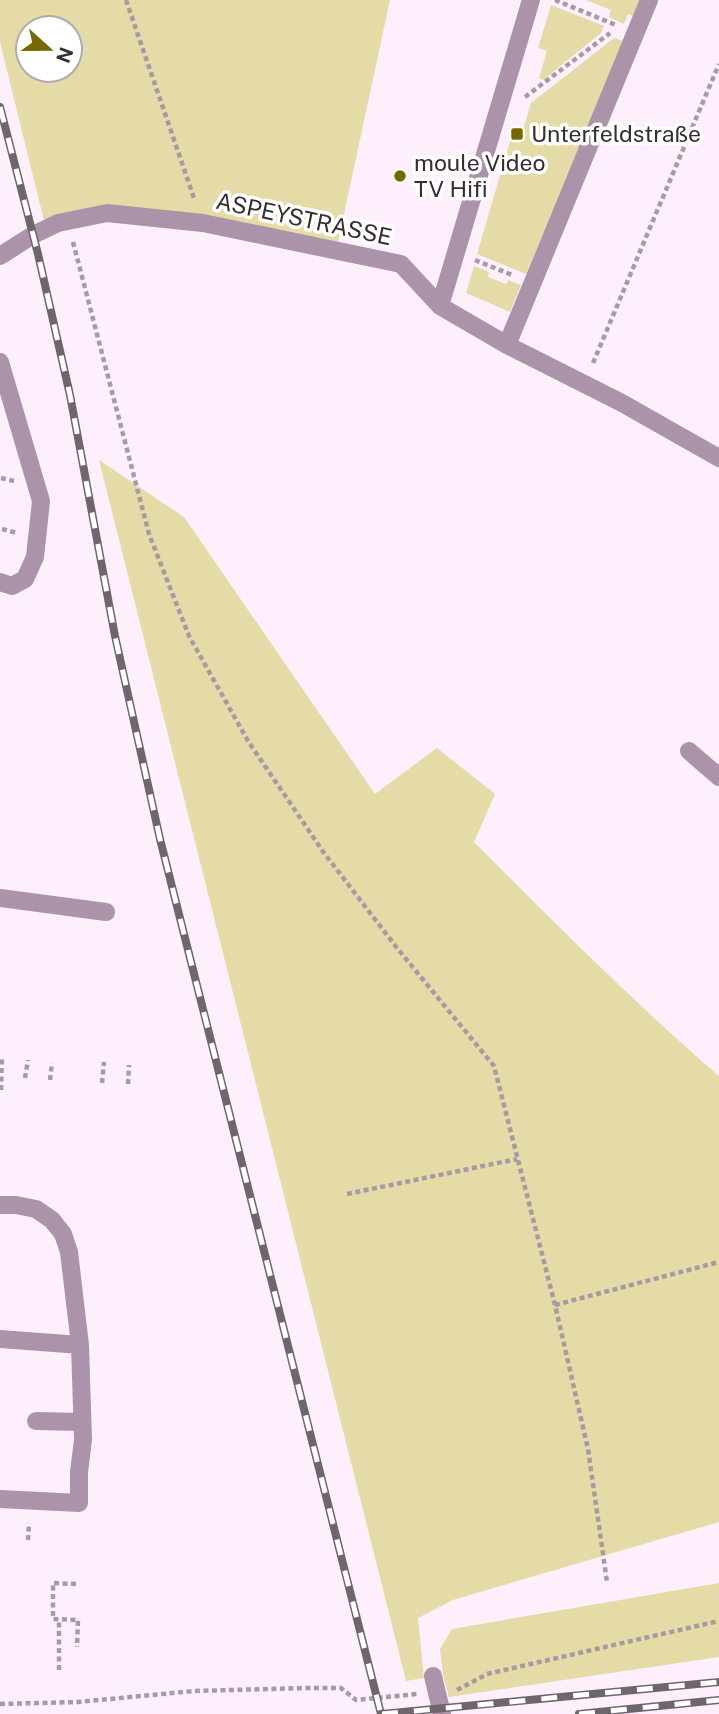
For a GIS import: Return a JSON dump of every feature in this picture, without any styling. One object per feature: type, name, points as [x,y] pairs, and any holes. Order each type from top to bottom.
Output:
[{"type":"street","points":[[440,306],[531,0]]},
{"type":"street","points":[[507,345],[649,0]]},
{"type":"street","name":"ASPEYSTRASSE","points":[[0,256],[33,235],[68,220],[107,213],[203,223],[401,264],[440,306],[507,345],[719,458]]},
{"type":"street","points":[[0,362],[41,501],[35,557],[25,579],[12,586],[0,582]]},
{"type":"street","points":[[689,751],[719,777]]},
{"type":"street","points":[[0,898],[106,912]]},
{"type":"street","points":[[0,1205],[36,1209],[52,1220],[63,1234],[69,1252],[80,1345],[82,1422],[79,1503],[0,1499]]},
{"type":"street","points":[[0,1339],[80,1345]]},
{"type":"street","points":[[36,1421],[82,1422]]},
{"type":"street","points":[[438,1684],[442,1714]]},
{"type":"path","points":[[125,0],[203,223]]},
{"type":"path","points":[[496,114],[530,94],[619,26],[555,0]]},
{"type":"path","points":[[584,384],[719,64]]},
{"type":"path","points":[[68,220],[98,345],[149,534],[189,636],[248,741],[324,853],[397,948],[494,1066],[555,1305],[588,1449],[596,1520],[607,1582]]},
{"type":"path","points":[[456,253],[533,282]]},
{"type":"path","points":[[1,1090],[2,1057]]},
{"type":"path","points":[[25,1078],[28,1060]]},
{"type":"path","points":[[102,1083],[104,1062]]},
{"type":"path","points":[[50,1080],[52,1063]]},
{"type":"path","points":[[128,1084],[129,1065]]},
{"type":"path","points":[[346,1194],[517,1159]]},
{"type":"path","points":[[555,1305],[719,1262]]},
{"type":"path","points":[[76,1584],[53,1583],[52,1619],[78,1620],[77,1647]]},
{"type":"path","points":[[59,1619],[59,1671]]},
{"type":"path","points":[[438,1684],[456,1690],[487,1674],[719,1621]]},
{"type":"path","points":[[0,1704],[78,1702],[194,1691],[257,1689],[341,1688],[356,1700],[419,1694]]},
{"type":"shaded area","points":[[0,0],[390,0],[338,242],[152,216],[46,229],[0,42]]},
{"type":"shaded area","points":[[586,0],[639,0],[633,16],[628,14],[624,24],[609,17],[611,10]]},
{"type":"shaded area","points":[[551,5],[604,26],[601,33],[543,80],[539,78],[547,51],[538,48]]},
{"type":"shaded area","points":[[614,38],[623,41],[526,274],[477,254],[511,138],[520,140],[531,103]]},
{"type":"shaded area","points":[[474,266],[489,272],[488,277],[506,284],[508,280],[521,285],[510,312],[466,293]]},
{"type":"shaded area","points":[[99,460],[184,517],[375,794],[437,748],[495,794],[474,842],[625,991],[719,1076],[719,1522],[453,1600],[418,1618],[424,1678],[406,1681]]},
{"type":"shaded area","points":[[719,1583],[719,1657],[449,1697],[440,1649],[452,1629]]},
{"type":"railway","points":[[0,107],[38,254],[70,395],[115,636],[160,839],[381,1714]]},
{"type":"railway","points":[[382,1714],[719,1682]]},
{"type":"railway","points":[[579,1714],[719,1700]]},
{"type":"place","name":"Unterfeldstraße","points":[[517,134]]},
{"type":"place","name":"moule Video TV Hifi","points":[[400,176]]}]
